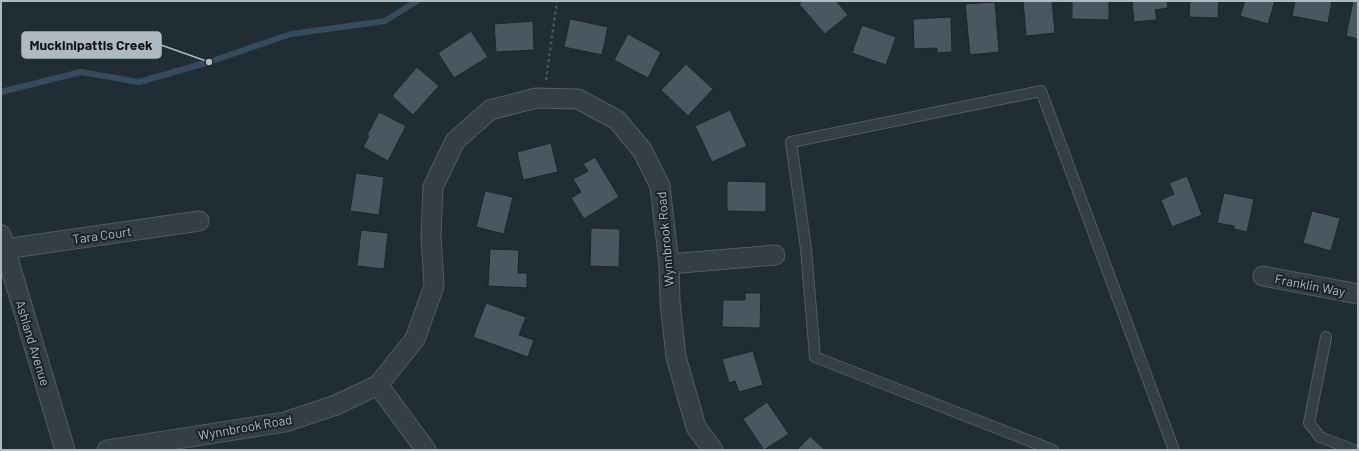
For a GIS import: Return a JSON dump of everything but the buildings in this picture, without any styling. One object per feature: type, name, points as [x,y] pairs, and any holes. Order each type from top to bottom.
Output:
[{"type":"street","name":"Wynnbrook Road","points":[[107,450],[285,422],[336,405],[378,385],[415,339],[434,286],[431,236],[433,186],[455,141],[490,110],[536,98],[543,98],[578,99],[617,120],[642,150],[660,186],[669,264],[670,302],[676,357],[696,427],[713,450]]},
{"type":"street","name":"Tara Court","points":[[3,242],[199,221]]},
{"type":"street","name":"Ashland Avenue","points":[[3,242],[65,450]]},
{"type":"street","points":[[669,264],[775,255]]},
{"type":"street","name":"Franklin Way","points":[[1263,276],[1358,294]]},
{"type":"street","points":[[378,385],[426,450]]},
{"type":"lane","points":[[1053,450],[815,357],[806,249],[791,142],[1041,91],[1174,450]]},
{"type":"lane","points":[[1326,337],[1309,423],[1320,437],[1354,450]]},
{"type":"path","points":[[543,98],[557,1]]},
{"type":"waterway","points":[[1,92],[81,72],[139,82],[209,62],[291,34],[385,21],[417,1]]},
{"type":"place","name":"Muckinipattis Creek","points":[[209,62]]}]
